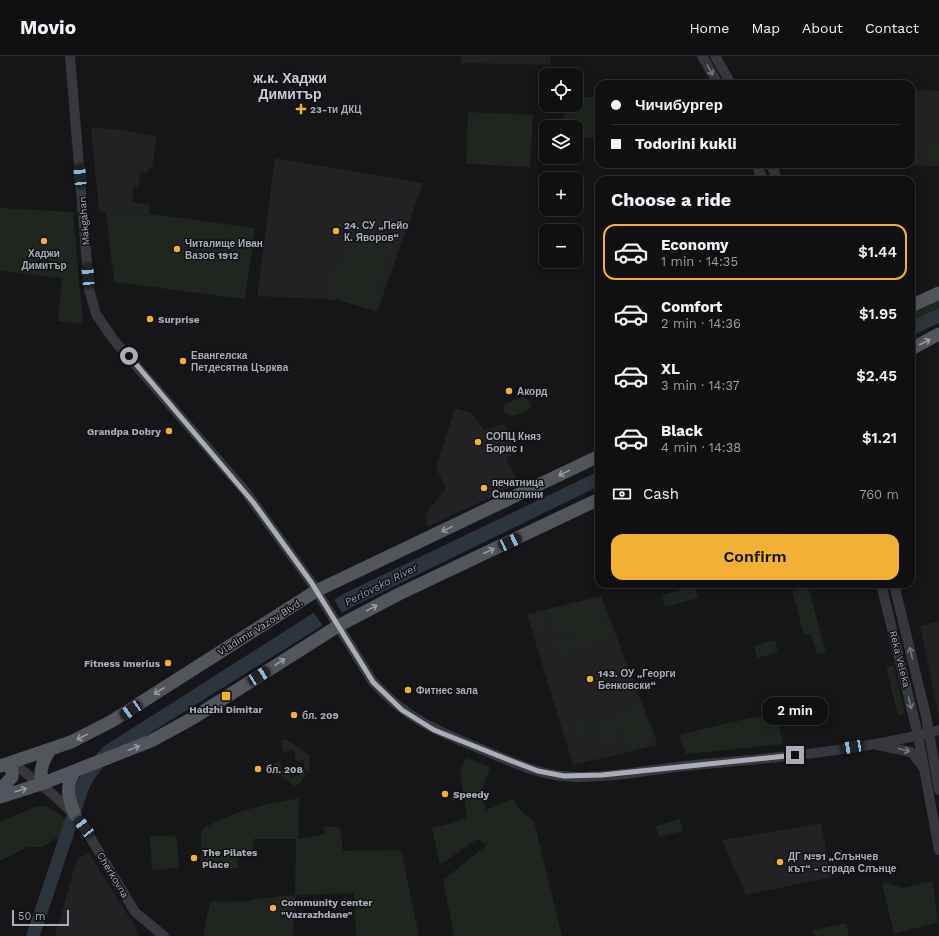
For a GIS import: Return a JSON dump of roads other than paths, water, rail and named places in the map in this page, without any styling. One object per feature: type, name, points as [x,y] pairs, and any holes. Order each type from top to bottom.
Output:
[{"type":"main road","points":[[915,304],[939,293]]},
{"type":"main road","points":[[915,347],[939,334]]},
{"type":"main road","name":"Vladimir Vazov Blvd.","points":[[6,765],[71,742],[123,715],[319,597],[595,458]]},
{"type":"main road","points":[[0,797],[74,772],[151,741],[194,718],[336,623],[595,501]]},
{"type":"main road","points":[[41,784],[40,771],[43,760],[50,750]]},
{"type":"main road","points":[[0,790],[12,777],[6,765]]},
{"type":"main road","points":[[74,772],[68,784],[68,793],[75,815]]},
{"type":"street","name":"Makgahan","points":[[70,56],[88,289],[96,314],[113,339],[245,491],[319,597],[373,682],[402,710],[434,730],[509,760],[549,774],[564,776],[602,775],[810,753],[873,744],[934,731]]},
{"type":"street","points":[[702,56],[716,80]]},
{"type":"street","points":[[715,56],[729,80]]},
{"type":"street","name":"Reka Veleka","points":[[882,588],[918,735],[926,772],[939,850]]},
{"type":"street","name":"Reka Veleka","points":[[895,588],[934,731],[939,790]]},
{"type":"street","points":[[873,744],[911,752],[926,772]]},
{"type":"street","name":"Cherkovna","points":[[6,765],[41,784],[54,793],[75,815],[84,827],[136,912],[164,936]]},
{"type":"water","points":[[939,308],[939,323],[915,334],[915,319]]},
{"type":"water","name":"Perlovska River","points":[[595,473],[595,488],[352,607],[110,758],[94,779],[88,791],[40,936],[26,936],[78,780],[89,763],[103,747],[343,594]]},
{"type":"place","name":"23-ти ДКЦ","points":[[301,109]]},
{"type":"place","name":"24. СУ „Пейо К. Яворов“","points":[[336,231]]},
{"type":"place","name":"Хаджи Димитър","points":[[44,241]]},
{"type":"place","name":"Читалище Иван Вазов 1912","points":[[177,249]]},
{"type":"place","name":"Surprise","points":[[150,319]]},
{"type":"place","name":"Евангелска Петдесятна Църква","points":[[183,361]]},
{"type":"place","name":"Акорд","points":[[509,391]]},
{"type":"place","name":"Grandpa Dobry","points":[[169,431]]},
{"type":"place","name":"СОПЦ Княз Борис I","points":[[478,442]]},
{"type":"place","name":"печатница Симолини","points":[[484,488]]},
{"type":"place","name":"Fitness Imerius","points":[[168,663]]},
{"type":"place","name":"143. ОУ „Георги Бенковски“","points":[[590,679]]},
{"type":"place","name":"Фитнес зала","points":[[408,690]]},
{"type":"place","name":"Hadzhi Dimitar","points":[[226,696]]},
{"type":"place","name":"бл. 209","points":[[294,715]]},
{"type":"place","name":"бл. 208","points":[[258,769]]},
{"type":"place","name":"Speedy","points":[[445,794]]},
{"type":"place","name":"The Pilates Place","points":[[194,858]]},
{"type":"place","name":"ДГ №91 „Слънчев кът“ - сграда Слънце","points":[[780,862]]},
{"type":"place","name":"Community center \"Vazrazhdane\"","points":[[273,908]]},
{"type":"district","name":"ж.к. Хаджи Димитър","points":[[290,86]]}]
